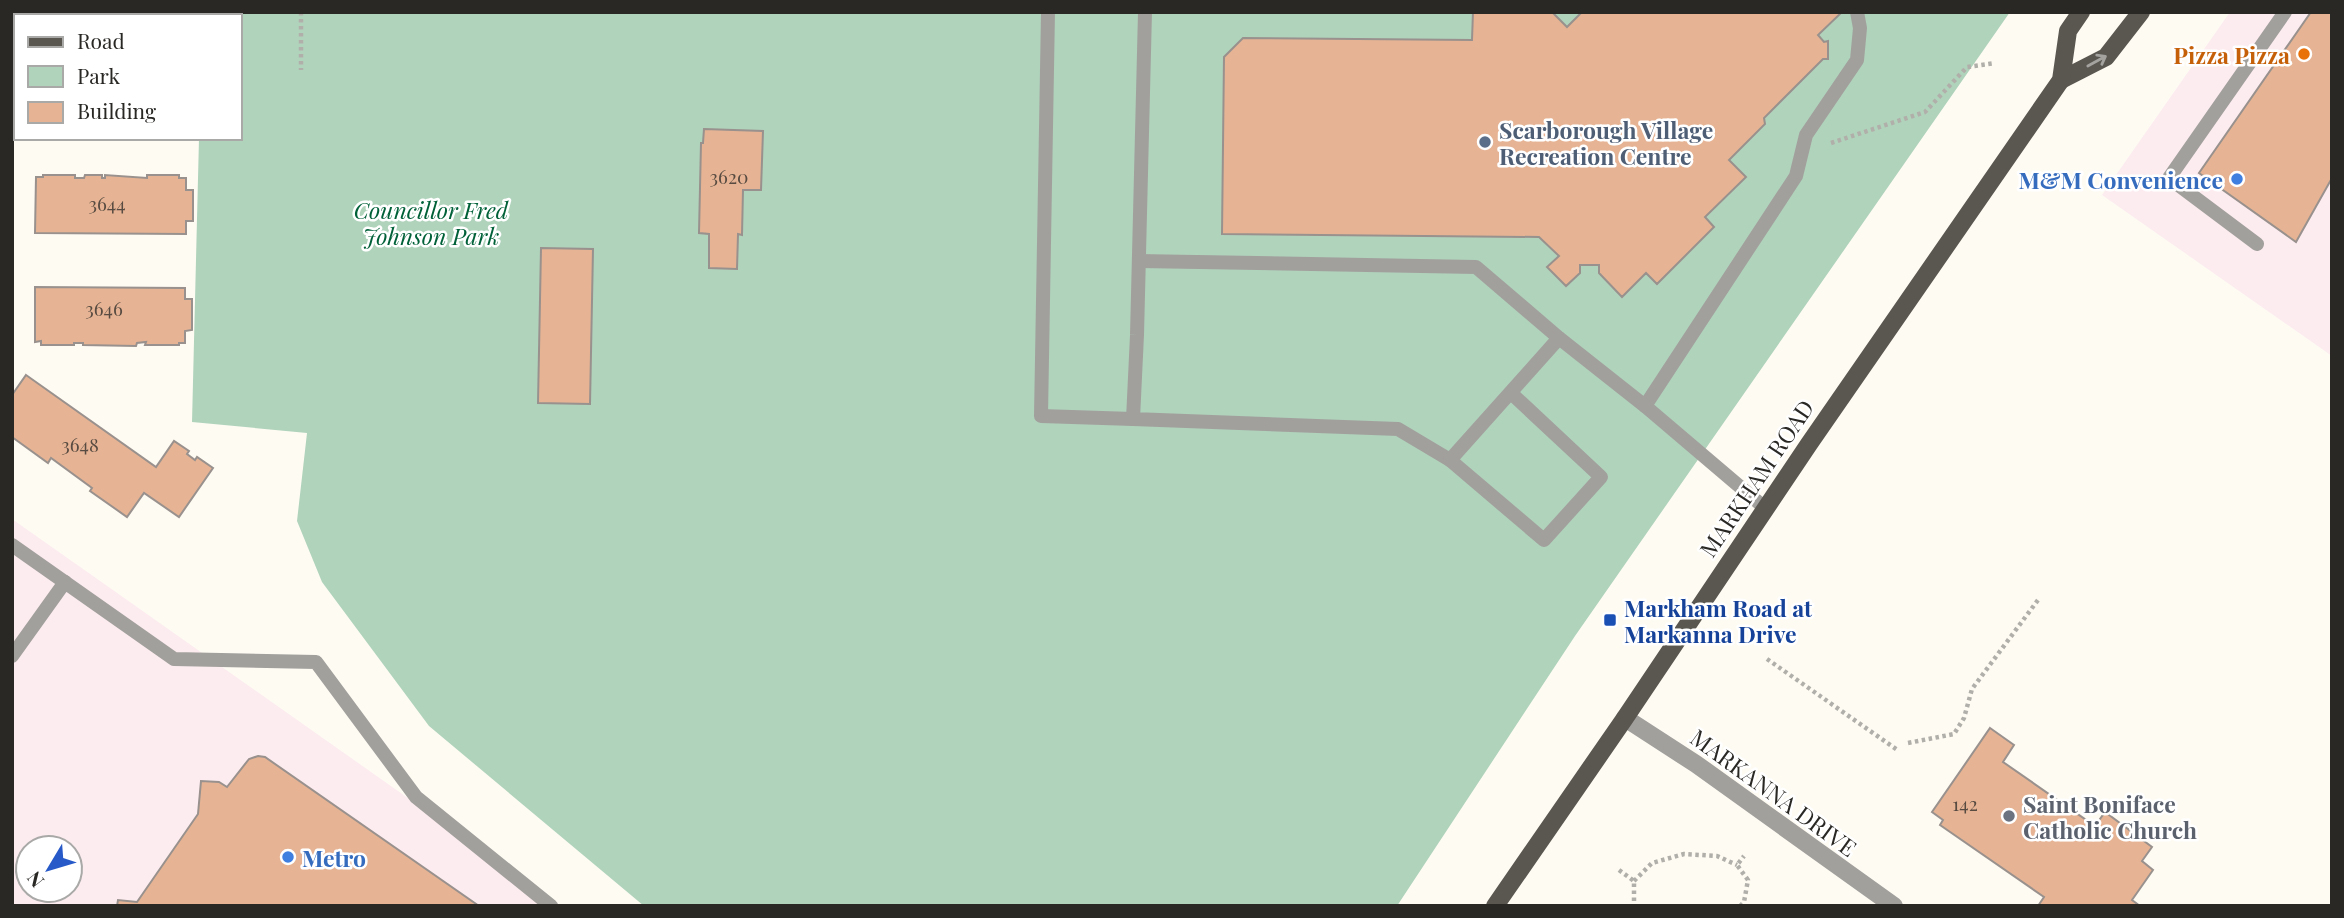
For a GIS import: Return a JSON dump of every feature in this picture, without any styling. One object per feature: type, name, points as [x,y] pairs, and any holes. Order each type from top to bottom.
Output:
[{"type":"main road","name":"MARKHAM ROAD","points":[[1494,906],[2061,80],[2067,31],[2081,12]]},
{"type":"main road","name":"MARKHAM ROAD","points":[[2061,80],[2106,57],[2141,12]]},
{"type":"street","name":"MARKANNA DRIVE","points":[[1625,718],[1696,764],[1895,906]]},
{"type":"lane","points":[[1048,12],[1041,416],[1398,429],[1450,460],[1544,540],[1601,477],[1511,393]]},
{"type":"lane","points":[[1133,419],[1145,12]]},
{"type":"lane","points":[[1644,406],[1796,176],[1806,135],[1857,60],[1860,28],[1857,12]]},
{"type":"lane","points":[[2257,244],[2169,178],[2285,12]]},
{"type":"lane","points":[[1139,261],[1476,267],[1765,508]]},
{"type":"lane","points":[[1450,460],[1559,338]]},
{"type":"lane","points":[[12,545],[174,659],[316,662],[415,797],[551,906]]},
{"type":"lane","points":[[12,656],[65,582]]},
{"type":"path","points":[[301,12],[301,70]]},
{"type":"path","points":[[1802,152],[1925,112],[1967,67],[1995,63]]},
{"type":"path","points":[[1908,743],[1954,734],[1964,718],[1972,689],[2038,600]]},
{"type":"path","points":[[1767,659],[1899,751]]},
{"type":"path","points":[[1634,906],[1634,881],[1653,863],[1684,854],[1717,856],[1737,865],[1748,880],[1744,902],[1740,906]]},
{"type":"path","points":[[1737,865],[1744,856]]},
{"type":"path","points":[[1619,870],[1634,881]]},
{"type":"shaded area","points":[[2230,12],[2332,12],[2332,356],[2102,195]]},
{"type":"shaded area","points":[[12,519],[561,906],[12,906]]},
{"type":"green space","name":"Councillor Fred Johnson Park","points":[[2010,12],[1575,636],[1397,906],[644,906],[429,726],[322,582],[297,521],[307,433],[192,422],[199,140],[242,140],[242,14],[202,14]]},
{"type":"building","name":"Scarborough Village Recreation Centre","points":[[1473,12],[1552,12],[1567,27],[1582,12],[1842,12],[1818,35],[1824,42],[1828,41],[1828,59],[1823,59],[1764,118],[1765,124],[1729,160],[1746,177],[1705,217],[1714,227],[1657,284],[1646,273],[1622,297],[1599,273],[1599,265],[1580,265],[1580,273],[1566,286],[1547,267],[1559,256],[1539,237],[1222,234],[1224,57],[1243,38],[1472,40]]},
{"type":"building","points":[[2311,12],[2332,12],[2332,178],[2296,242],[2199,173]]},
{"type":"building","points":[[704,129],[763,131],[761,190],[743,190],[742,235],[738,234],[737,269],[709,268],[709,234],[699,233],[701,143]]},
{"type":"building","points":[[147,175],[179,175],[179,178],[186,178],[186,190],[193,190],[193,221],[186,221],[186,234],[35,233],[36,177],[147,178]]},
{"type":"building","points":[[541,248],[593,249],[590,404],[538,403]]},
{"type":"building","points":[[35,287],[185,288],[185,299],[192,299],[192,330],[185,331],[185,343],[179,345],[145,345],[146,342],[137,343],[136,346],[83,343],[41,345],[41,341],[35,342]]},
{"type":"building","points":[[26,375],[156,467],[174,441],[189,451],[187,454],[195,460],[197,457],[213,468],[179,517],[144,493],[127,517],[90,491],[92,488],[51,458],[48,463],[12,437],[12,395]]},
{"type":"building","name":"Saint Boniface Catholic Church","points":[[1990,728],[2014,745],[2003,762],[2095,826],[2105,812],[2152,847],[2142,861],[2153,870],[2132,900],[2140,906],[2038,906],[2044,897],[1940,825],[1943,820],[1932,812]]},
{"type":"building","name":"Metro","points":[[265,757],[479,906],[117,906],[118,900],[137,902],[198,814],[201,781],[219,782],[227,787],[249,759]]},
{"type":"place","name":"Pizza Pizza","points":[[2304,54]]},
{"type":"place","name":"Scarborough Village Recreation Centre","points":[[1485,142]]},
{"type":"place","name":"M&M Convenience","points":[[2237,179]]},
{"type":"place","name":"Markham Road at Markanna Drive","points":[[1610,620]]},
{"type":"place","name":"Saint Boniface Catholic Church","points":[[2009,816]]},
{"type":"place","name":"Metro","points":[[288,857]]}]
